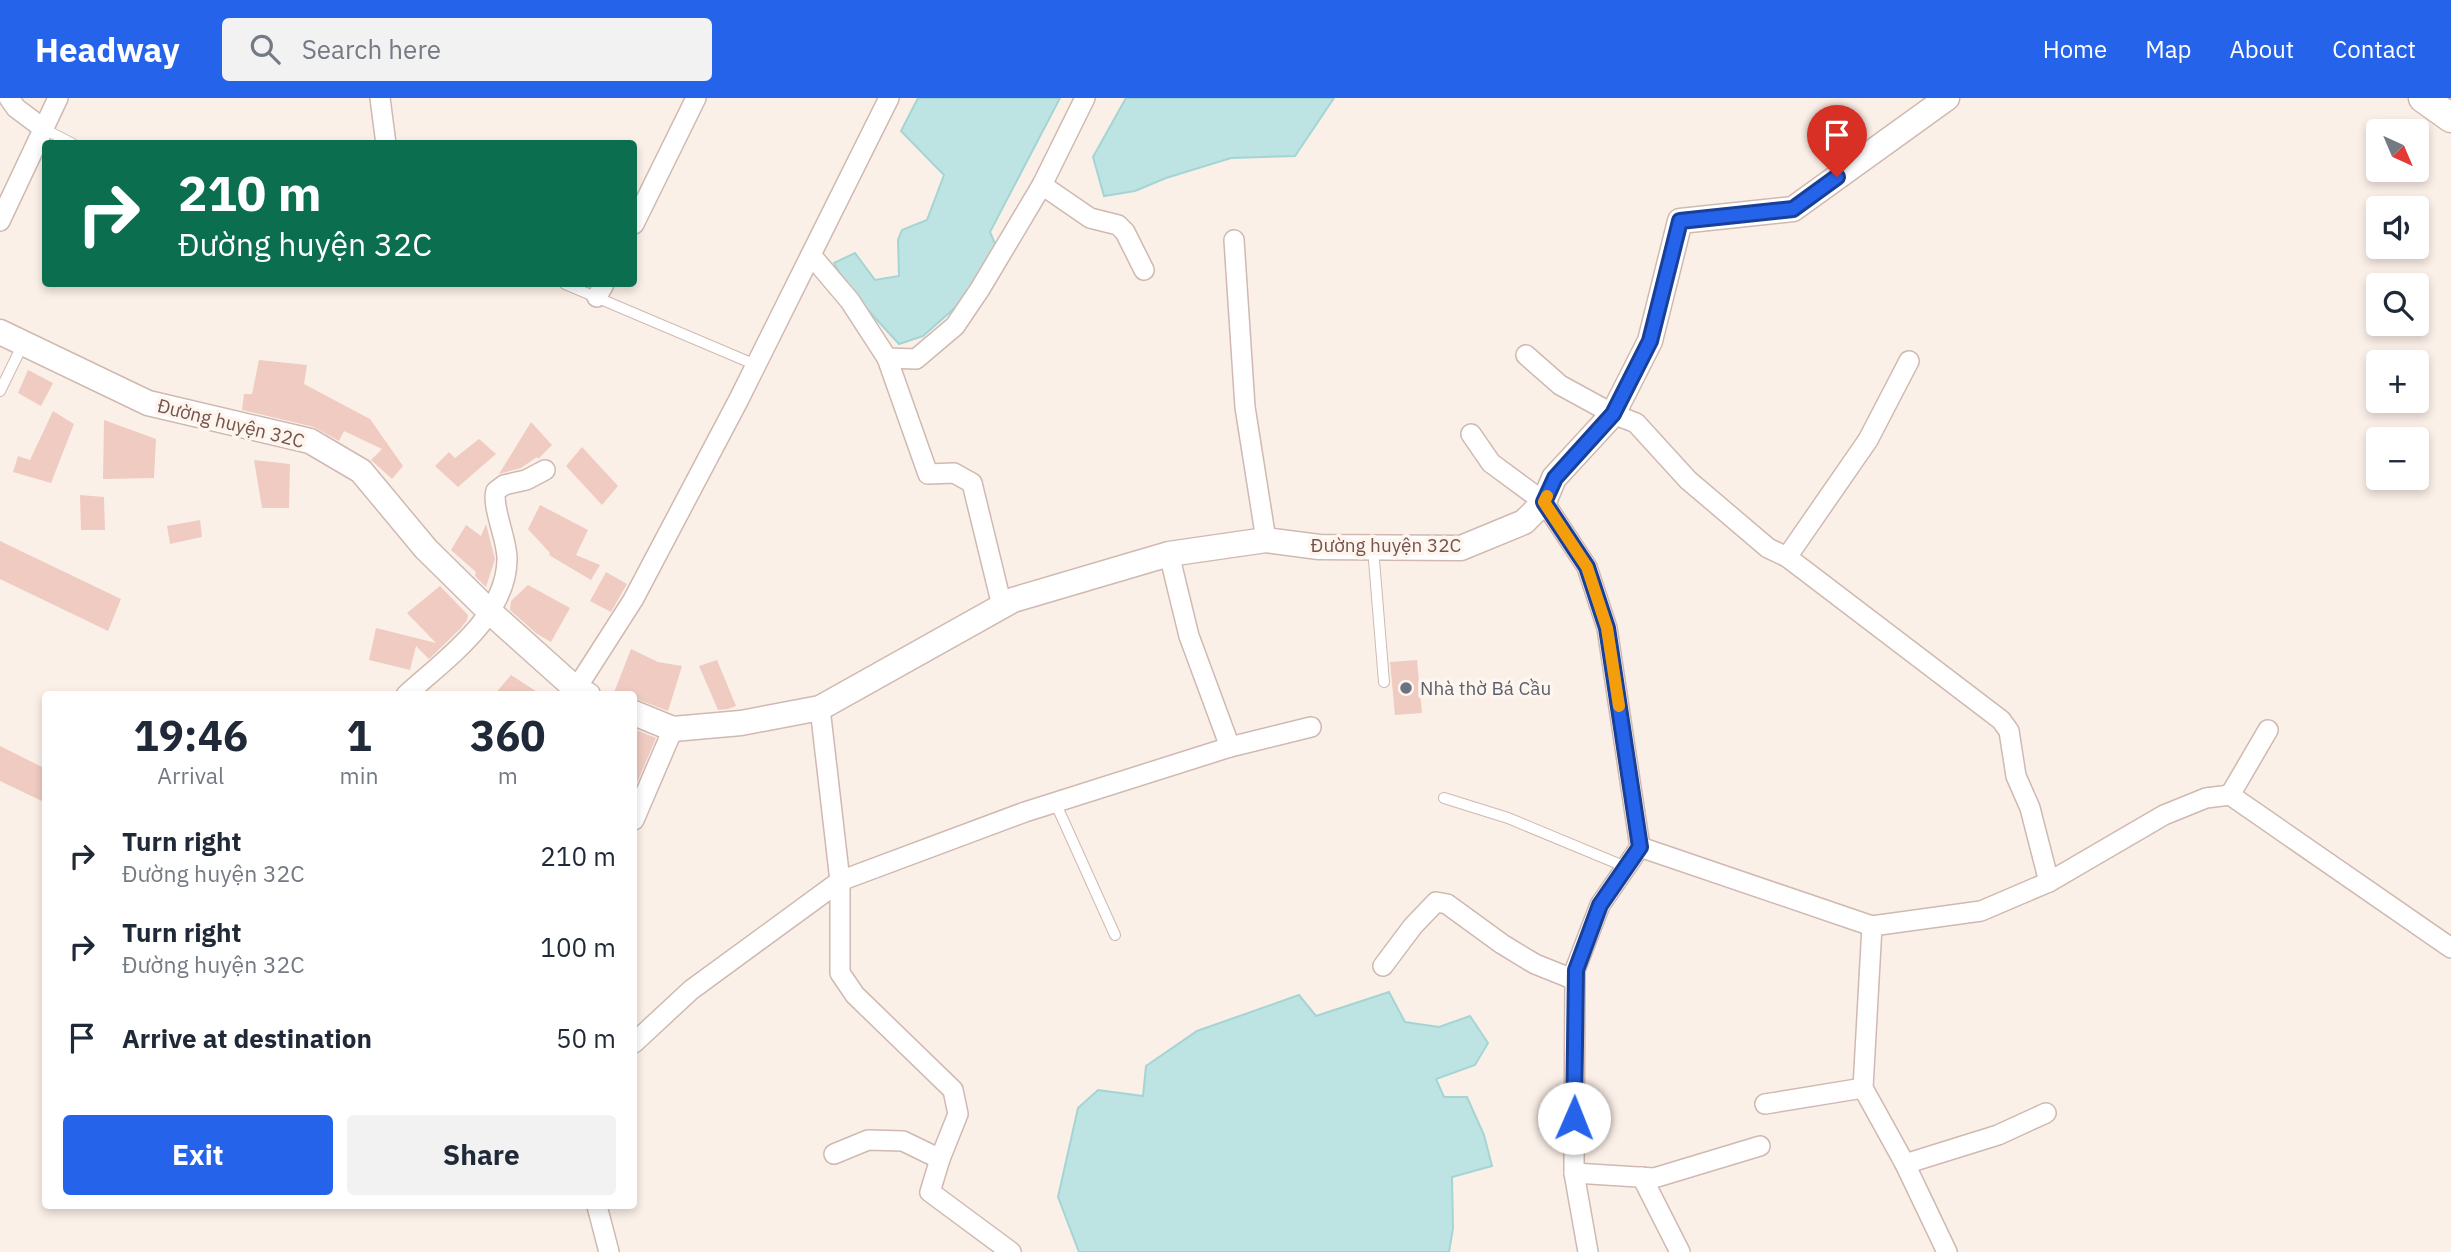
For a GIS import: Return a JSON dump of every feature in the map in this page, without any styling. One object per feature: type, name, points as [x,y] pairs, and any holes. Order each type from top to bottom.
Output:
[{"type":"main road","points":[[2423,98],[2451,118]]},
{"type":"street","points":[[9,98],[16,108],[44,129]]},
{"type":"street","points":[[0,221],[58,98]]},
{"type":"street","points":[[380,98],[385,140]]},
{"type":"street","points":[[637,218],[696,98]]},
{"type":"street","points":[[583,691],[634,600],[756,365],[889,98]]},
{"type":"street","points":[[887,358],[916,359],[955,326],[1042,185],[1085,98]]},
{"type":"street","name":"Đường huyện 32C","points":[[637,714],[673,729],[741,723],[820,708],[1013,600],[1169,554],[1266,540],[1319,547],[1461,548],[1524,522],[1544,502],[1555,478],[1613,414],[1650,341],[1680,221],[1793,209],[1947,98]]},
{"type":"street","points":[[1042,185],[1090,218],[1118,225],[1125,232],[1144,270]]},
{"type":"street","points":[[1234,240],[1245,407],[1266,540]]},
{"type":"street","points":[[811,255],[850,301],[887,358],[928,474],[954,473],[972,483],[1002,606]]},
{"type":"street","name":"Đường huyện 32C","points":[[0,332],[148,403],[310,441],[361,471],[426,549],[490,612],[581,691]]},
{"type":"street","points":[[1526,355],[1560,385],[1613,414],[1636,423],[1688,480],[1769,548],[1787,557],[2001,720],[2009,731],[2016,776],[2030,808],[2049,881]]},
{"type":"street","points":[[1787,557],[1868,440],[1909,362]]},
{"type":"street","points":[[1471,434],[1491,463],[1544,502],[1587,567],[1607,628],[1640,847],[1600,905],[1576,970],[1574,1173],[1588,1252]]},
{"type":"street","points":[[411,691],[463,645],[490,612],[504,579],[507,559],[494,494],[504,485],[526,480],[545,470]]},
{"type":"street","points":[[1169,554],[1189,636],[1230,747]]},
{"type":"street","points":[[820,708],[840,881],[841,973],[855,995],[953,1090],[958,1114],[930,1192],[1011,1252]]},
{"type":"street","points":[[637,1040],[691,990],[840,881],[1055,803],[1230,747],[1311,727]]},
{"type":"street","points":[[637,813],[673,729]]},
{"type":"street","points":[[2230,795],[2268,730]]},
{"type":"street","points":[[1640,847],[1872,926],[1981,911],[2049,881],[2164,815],[2206,798],[2230,795],[2451,948]]},
{"type":"street","points":[[1383,966],[1413,926],[1436,902],[1447,904],[1535,964],[1575,980]]},
{"type":"street","points":[[1872,926],[1863,1088],[1905,1164],[1947,1252]]},
{"type":"street","points":[[1765,1104],[1863,1088]]},
{"type":"street","points":[[1905,1164],[1998,1135],[2046,1113]]},
{"type":"street","points":[[834,1154],[868,1140],[903,1141],[940,1159]]},
{"type":"street","points":[[1574,1173],[1654,1178],[1760,1146]]},
{"type":"street","points":[[1642,1177],[1680,1252]]},
{"type":"street","points":[[598,1209],[609,1252]]},
{"type":"lane","points":[[44,129],[66,140]]},
{"type":"lane","points":[[583,287],[601,290],[756,365]]},
{"type":"lane","points":[[0,391],[23,344]]},
{"type":"lane","points":[[1373,548],[1384,682]]},
{"type":"lane","points":[[1444,798],[1508,818],[1626,867]]},
{"type":"lane","points":[[1055,803],[1115,935]]},
{"type":"water","points":[[918,98],[1060,98],[990,232],[997,248],[975,290],[923,336],[899,344],[846,286],[834,263],[855,253],[875,280],[899,276],[898,240],[902,230],[927,220],[944,175],[901,131]]},
{"type":"water","points":[[1126,98],[1334,98],[1295,156],[1231,158],[1166,178],[1135,191],[1104,196],[1093,157]]},
{"type":"water","points":[[1389,992],[1405,1022],[1439,1027],[1470,1016],[1488,1043],[1475,1065],[1436,1079],[1444,1097],[1467,1097],[1484,1135],[1492,1166],[1452,1177],[1453,1228],[1449,1252],[1079,1252],[1058,1197],[1078,1108],[1098,1090],[1143,1096],[1146,1066],[1197,1031],[1299,995],[1316,1016]]},
{"type":"building","points":[[259,360],[307,365],[304,384],[370,419],[403,466],[392,479],[371,460],[382,449],[344,431],[339,441],[314,427],[242,410],[244,394],[252,394]]},
{"type":"building","points":[[28,370],[53,383],[41,406],[18,393]]},
{"type":"building","points":[[53,411],[74,424],[51,483],[13,472],[18,456],[30,460]]},
{"type":"building","points":[[104,420],[156,439],[154,478],[103,479]]},
{"type":"building","points":[[531,422],[552,445],[538,459],[537,457],[521,468],[499,474]]},
{"type":"building","points":[[479,439],[496,454],[458,487],[435,466],[449,452],[455,458]]},
{"type":"building","points":[[582,447],[618,486],[602,505],[566,466]]},
{"type":"building","points":[[254,460],[290,464],[289,508],[262,508]]},
{"type":"building","points":[[80,495],[104,497],[105,530],[81,530]]},
{"type":"building","points":[[540,505],[588,530],[576,555],[600,565],[591,580],[549,555],[528,529]]},
{"type":"building","points":[[200,520],[202,537],[170,544],[167,526]]},
{"type":"building","points":[[486,524],[495,559],[486,587],[475,576],[476,572],[451,550],[466,525],[481,536]]},
{"type":"building","points":[[0,541],[121,599],[108,631],[0,579]]},
{"type":"building","points":[[606,572],[627,584],[611,612],[590,601]]},
{"type":"building","points":[[528,585],[570,608],[551,642],[537,634],[510,610],[511,601]]},
{"type":"building","points":[[440,586],[468,615],[461,628],[429,659],[416,646],[410,670],[369,660],[376,628],[436,643],[407,613]]},
{"type":"building","points":[[631,649],[658,662],[682,666],[668,711],[637,699],[637,691],[615,691]]},
{"type":"building","points":[[717,660],[736,706],[728,709],[718,710],[699,666]]},
{"type":"building","name":"Nhà thờ Bá Cầu","points":[[1417,660],[1422,713],[1395,715],[1390,662]]},
{"type":"building","points":[[511,675],[536,691],[497,691]]},
{"type":"building","points":[[637,730],[656,738],[637,783]]},
{"type":"building","points":[[0,746],[42,767],[42,801],[0,781]]},
{"type":"slow traffic","points":[[1547,496],[1544,502],[1587,567],[1607,628],[1619,706]]},
{"type":"place","name":"Nhà thờ Bá Cầu","points":[[1406,688]]},
{"type":"route","points":[[1574,1118],[1576,970],[1600,905],[1640,847],[1607,628],[1587,567],[1544,502],[1555,478],[1613,414],[1650,341],[1680,221],[1793,209],[1837,177]]}]
